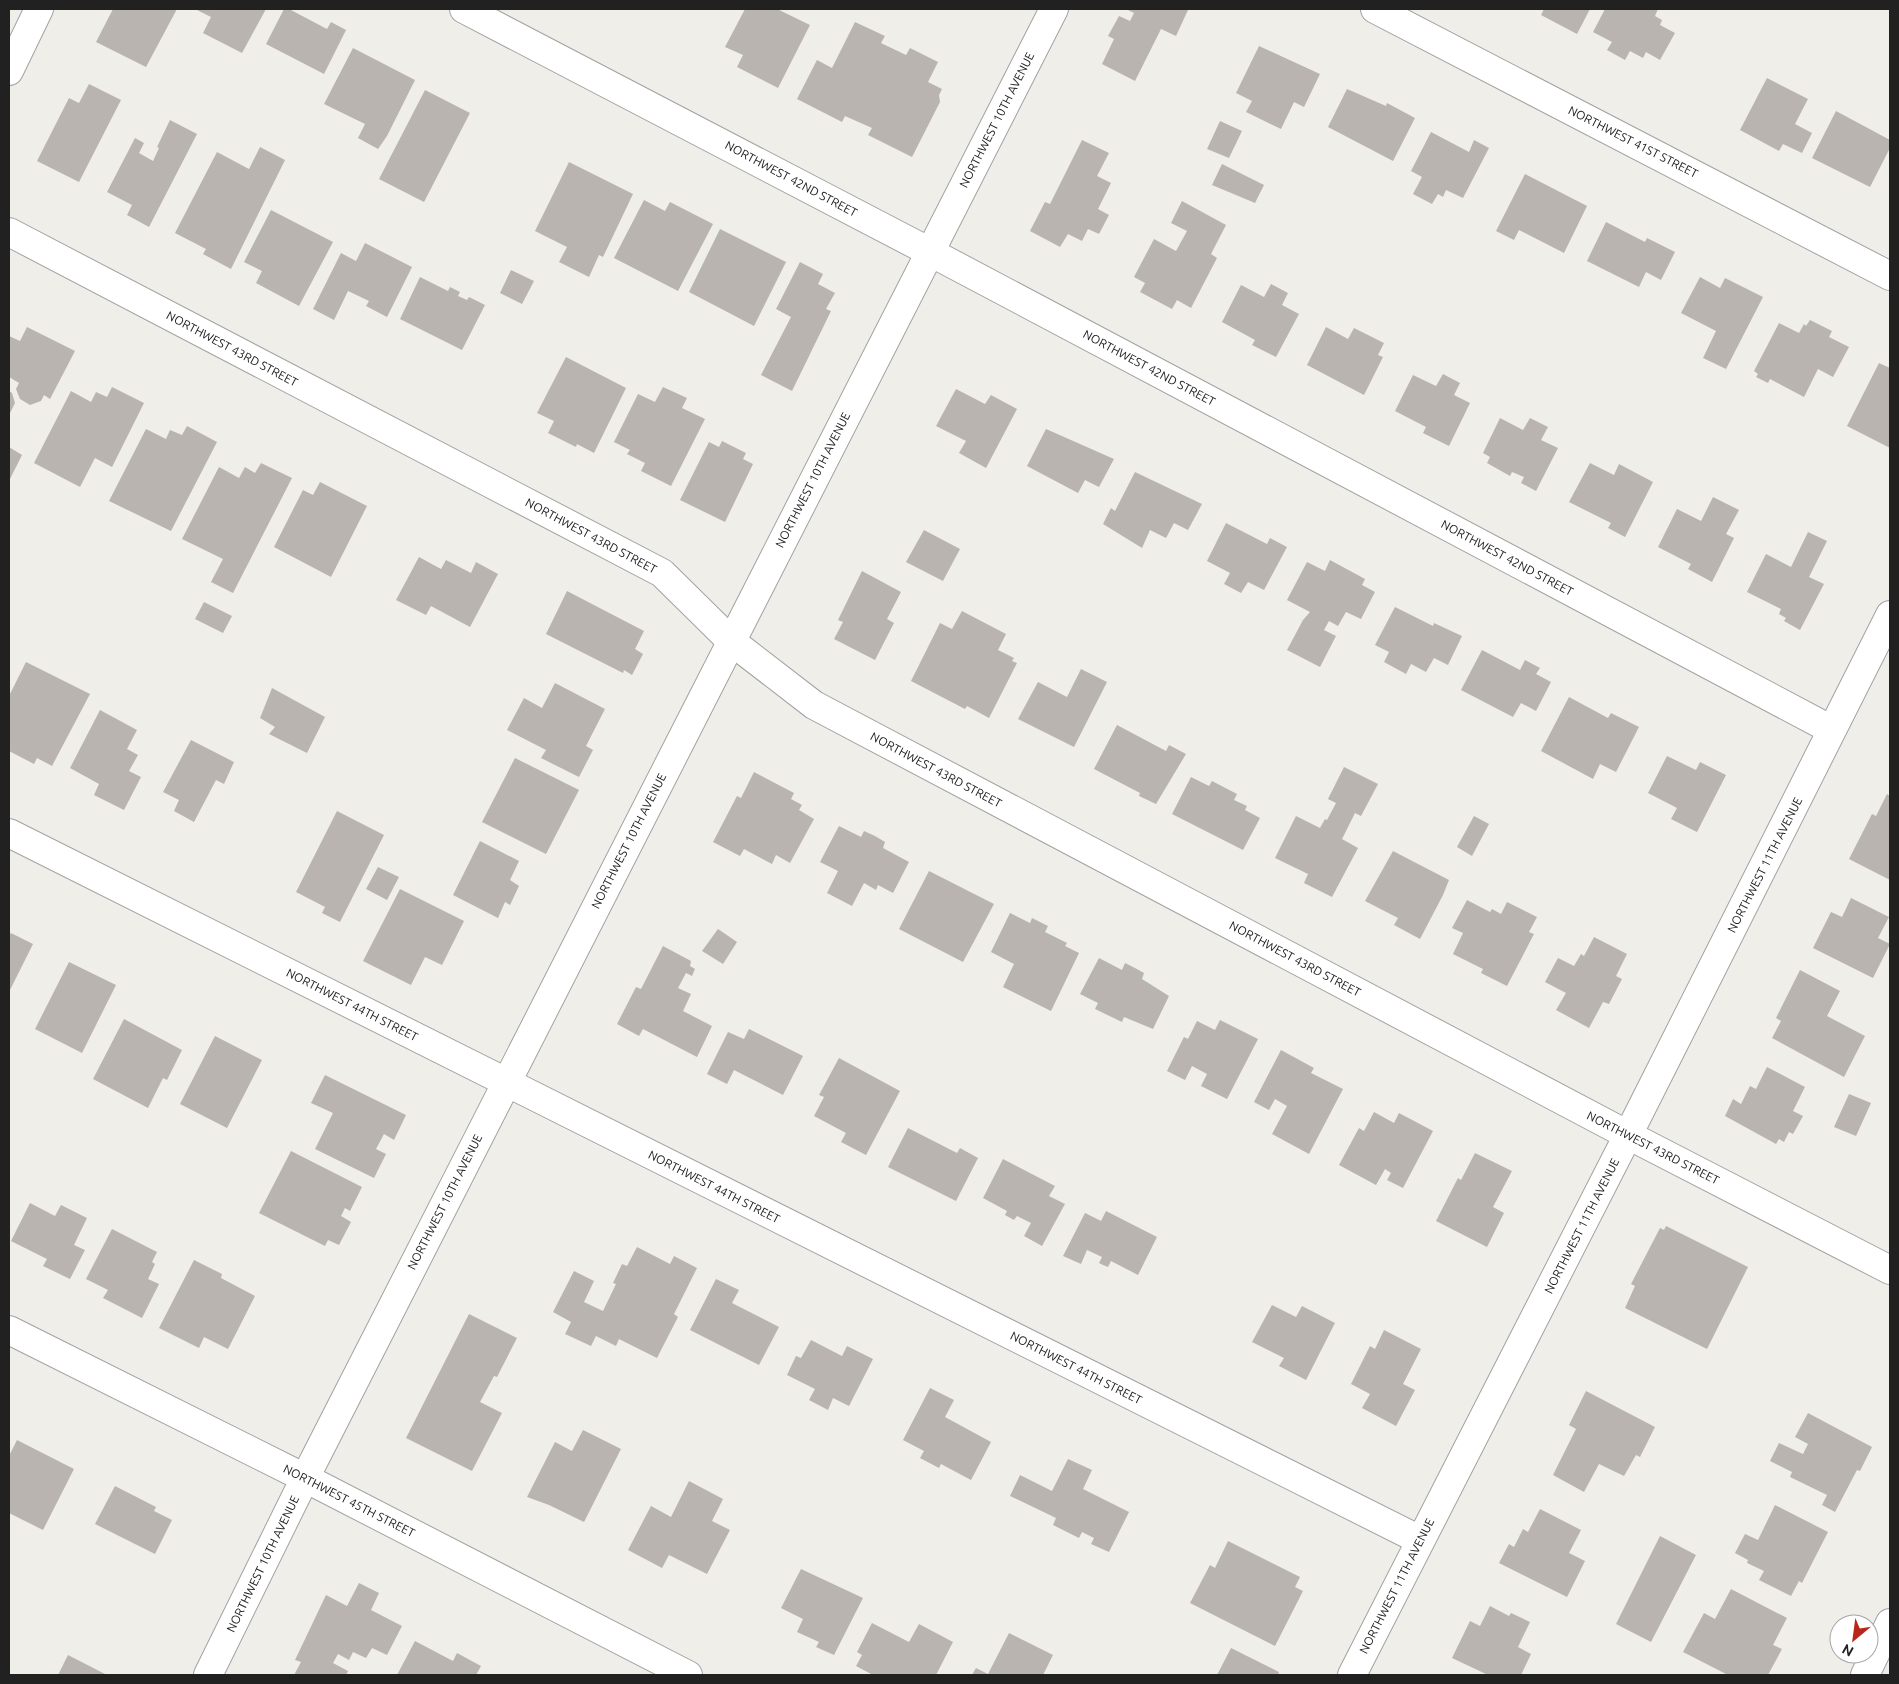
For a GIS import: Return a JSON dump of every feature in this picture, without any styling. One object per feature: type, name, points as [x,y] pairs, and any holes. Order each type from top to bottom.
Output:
[{"type":"street","points":[[9,71],[39,9]]},
{"type":"street","name":"NORTHWEST 42ND STREET","points":[[464,9],[930,252],[1832,730]]},
{"type":"street","name":"NORTHWEST 10TH AVENUE","points":[[208,1675],[305,1478],[506,1082],[1054,9]]},
{"type":"street","name":"NORTHWEST 41ST STREET","points":[[1375,9],[1890,276]]},
{"type":"street","name":"NORTHWEST 43RD STREET","points":[[9,232],[662,573],[731,641],[814,705],[1628,1135],[1890,1270]]},
{"type":"street","name":"NORTHWEST 11TH AVENUE","points":[[1352,1675],[1628,1135],[1890,615]]},
{"type":"street","name":"NORTHWEST 44TH STREET","points":[[9,833],[1420,1540]]},
{"type":"street","name":"NORTHWEST 45TH STREET","points":[[9,1330],[305,1478],[675,1672]]},
{"type":"street","points":[[1865,1675],[1890,1624]]},
{"type":"building","points":[[113,9],[177,9],[146,67],[96,42]]},
{"type":"building","points":[[195,9],[266,9],[242,53],[203,33],[211,17]]},
{"type":"building","points":[[284,9],[289,9],[327,29],[331,22],[346,30],[324,74],[266,44]]},
{"type":"building","points":[[745,9],[777,9],[810,25],[778,88],[737,67],[743,55],[725,47]]},
{"type":"building","points":[[1126,9],[1188,10],[1176,36],[1161,29],[1135,81],[1102,64],[1114,39],[1108,36],[1119,16],[1130,21],[1134,13]]},
{"type":"building","points":[[1544,9],[1590,9],[1577,34],[1541,15]]},
{"type":"building","points":[[1605,9],[1658,9],[1655,16],[1662,20],[1660,25],[1675,33],[1660,60],[1646,52],[1643,58],[1630,51],[1625,60],[1607,50],[1612,42],[1593,32]]},
{"type":"building","points":[[855,22],[885,36],[881,43],[906,55],[910,48],[938,62],[928,82],[942,89],[939,95],[940,102],[912,157],[868,135],[872,128],[845,116],[842,122],[797,99],[817,60],[832,68]]},
{"type":"building","points":[[1259,46],[1320,74],[1304,107],[1294,102],[1281,129],[1246,112],[1252,101],[1236,93]]},
{"type":"building","points":[[353,48],[415,80],[387,136],[378,149],[358,138],[365,124],[324,104]]},
{"type":"building","points":[[1767,78],[1808,99],[1795,124],[1812,133],[1802,153],[1783,144],[1779,151],[1740,130]]},
{"type":"building","points":[[89,84],[121,100],[79,182],[37,161],[69,98],[79,103]]},
{"type":"building","points":[[1347,89],[1386,106],[1387,103],[1415,118],[1393,161],[1328,127]]},
{"type":"building","points":[[425,90],[470,113],[424,202],[379,179]]},
{"type":"building","points":[[1836,111],[1890,140],[1890,148],[1870,187],[1812,158]]},
{"type":"building","points":[[170,120],[197,134],[149,227],[127,215],[132,205],[107,192],[135,138],[144,143],[139,153],[153,161],[159,148],[157,147]]},
{"type":"building","points":[[1220,121],[1242,131],[1229,158],[1207,149]]},
{"type":"building","points":[[1431,132],[1469,152],[1474,140],[1489,148],[1463,198],[1446,190],[1443,197],[1438,194],[1432,204],[1413,194],[1422,177],[1411,171]]},
{"type":"building","points":[[1082,140],[1109,153],[1097,176],[1111,183],[1098,209],[1109,215],[1099,234],[1088,229],[1082,241],[1068,234],[1060,247],[1030,231],[1045,202],[1050,204]]},
{"type":"building","points":[[260,147],[285,160],[231,269],[203,254],[206,249],[175,233],[217,152],[249,169]]},
{"type":"building","points":[[569,162],[633,194],[603,257],[599,255],[589,277],[559,262],[567,247],[535,231]]},
{"type":"building","points":[[1222,164],[1264,185],[1255,203],[1212,185]]},
{"type":"building","points":[[1525,174],[1587,206],[1564,253],[1519,230],[1514,240],[1496,231]]},
{"type":"building","points":[[644,200],[665,211],[670,202],[713,224],[678,291],[614,258]]},
{"type":"building","points":[[1182,201],[1226,225],[1211,254],[1217,258],[1191,308],[1177,300],[1172,309],[1140,292],[1145,283],[1134,277],[1154,239],[1176,251],[1187,231],[1171,223]]},
{"type":"building","points":[[271,210],[333,242],[299,306],[256,283],[262,271],[244,262]]},
{"type":"building","points":[[1606,222],[1645,242],[1647,238],[1675,252],[1661,280],[1646,272],[1639,287],[1587,261]]},
{"type":"building","points":[[720,229],[786,262],[754,326],[689,292]]},
{"type":"building","points":[[365,243],[412,267],[387,317],[366,306],[369,301],[348,291],[334,320],[313,309],[341,253],[356,261]]},
{"type":"building","points":[[800,262],[823,274],[818,284],[835,293],[826,309],[831,311],[792,391],[761,375],[791,317],[776,309]]},
{"type":"building","points":[[511,270],[534,281],[522,304],[500,293]]},
{"type":"building","points":[[420,277],[448,291],[450,287],[460,292],[458,296],[467,300],[469,297],[485,305],[462,350],[400,319]]},
{"type":"building","points":[[1700,277],[1720,288],[1725,278],[1763,297],[1726,369],[1703,358],[1716,331],[1681,313]]},
{"type":"building","points":[[1271,284],[1288,293],[1282,305],[1299,314],[1276,357],[1252,345],[1255,340],[1222,322],[1241,285],[1264,297]]},
{"type":"building","points":[[1810,320],[1832,331],[1829,337],[1849,347],[1833,377],[1818,369],[1804,397],[1770,379],[1768,383],[1756,377],[1758,374],[1754,371],[1779,323],[1799,333],[1804,324],[1806,326]]},
{"type":"building","points":[[27,327],[75,351],[50,399],[44,395],[41,401],[30,405],[20,399],[16,389],[19,383],[9,377],[9,336],[20,341]]},
{"type":"building","points":[[1326,327],[1348,339],[1354,328],[1384,343],[1378,355],[1383,357],[1364,395],[1307,365]]},
{"type":"building","points":[[566,357],[626,388],[594,453],[577,444],[576,447],[548,433],[554,421],[537,413]]},
{"type":"building","points":[[1879,363],[1890,368],[1890,448],[1847,426]]},
{"type":"building","points":[[1443,374],[1460,383],[1454,395],[1470,403],[1449,446],[1423,433],[1426,427],[1395,411],[1413,375],[1436,386]]},
{"type":"building","points":[[112,387],[144,403],[112,467],[95,458],[80,487],[34,463],[71,391],[91,402],[96,392],[107,397]]},
{"type":"building","points":[[663,387],[687,398],[682,408],[705,419],[671,486],[641,471],[645,463],[627,454],[630,450],[614,442],[638,394],[655,402]]},
{"type":"building","points":[[956,389],[985,404],[991,395],[1017,409],[986,468],[959,453],[966,441],[936,426]]},
{"type":"building","points":[[9,391],[12,393],[15,403],[9,415]]},
{"type":"building","points":[[1500,418],[1523,430],[1530,418],[1548,427],[1541,440],[1558,448],[1536,491],[1521,483],[1524,477],[1512,472],[1510,476],[1487,463],[1490,457],[1483,453]]},
{"type":"building","points":[[187,426],[217,442],[171,531],[109,501],[146,429],[166,439],[170,430],[182,435]]},
{"type":"building","points":[[1046,429],[1114,459],[1099,487],[1085,480],[1078,493],[1027,466]]},
{"type":"building","points":[[722,441],[746,453],[743,459],[753,464],[725,522],[680,500],[709,442],[719,447]]},
{"type":"building","points":[[9,447],[22,455],[9,481]]},
{"type":"building","points":[[261,463],[292,478],[233,593],[211,582],[223,559],[182,539],[219,467],[239,478],[245,467],[255,473]]},
{"type":"building","points":[[1590,463],[1614,475],[1619,464],[1653,482],[1625,537],[1608,528],[1611,523],[1569,502]]},
{"type":"building","points":[[1135,472],[1202,504],[1188,530],[1174,523],[1166,538],[1150,530],[1142,548],[1103,524],[1111,508],[1115,511]]},
{"type":"building","points":[[320,482],[367,506],[331,577],[274,547],[303,490],[313,495]]},
{"type":"building","points":[[1713,497],[1739,510],[1726,534],[1734,538],[1712,582],[1688,569],[1691,564],[1658,547],[1677,509],[1701,521]]},
{"type":"building","points":[[1226,523],[1267,544],[1270,538],[1287,547],[1264,590],[1248,582],[1241,593],[1224,584],[1230,573],[1207,561]]},
{"type":"building","points":[[924,530],[960,549],[943,581],[906,562]]},
{"type":"building","points":[[1808,532],[1827,541],[1809,577],[1824,584],[1800,630],[1784,621],[1786,618],[1779,614],[1781,609],[1747,592],[1766,554],[1791,567]]},
{"type":"building","points":[[419,557],[441,569],[446,560],[471,573],[476,562],[498,574],[470,627],[431,606],[426,615],[396,600]]},
{"type":"building","points":[[1330,560],[1365,579],[1362,585],[1375,592],[1361,619],[1346,612],[1338,626],[1329,621],[1324,630],[1336,636],[1320,667],[1287,650],[1303,620],[1310,612],[1287,600],[1307,562],[1325,571]]},
{"type":"building","points":[[862,571],[901,592],[887,619],[894,623],[875,660],[834,639],[843,622],[838,620]]},
{"type":"building","points":[[567,591],[644,631],[635,649],[643,654],[632,675],[624,670],[623,673],[546,634]]},
{"type":"building","points":[[204,602],[232,616],[223,633],[195,619]]},
{"type":"building","points":[[1395,607],[1433,626],[1434,623],[1462,636],[1448,665],[1434,658],[1426,672],[1411,664],[1406,674],[1384,662],[1389,652],[1375,645]]},
{"type":"building","points":[[962,611],[1006,634],[998,650],[1014,658],[1012,661],[1017,663],[989,718],[967,706],[965,709],[911,681],[940,623],[952,629]]},
{"type":"building","points":[[1482,650],[1520,670],[1525,660],[1540,668],[1536,674],[1551,682],[1536,711],[1521,703],[1513,717],[1461,690]]},
{"type":"building","points":[[26,662],[90,694],[52,766],[37,758],[34,764],[9,751],[9,696]]},
{"type":"building","points":[[1081,669],[1107,682],[1074,747],[1018,719],[1038,682],[1067,697]]},
{"type":"building","points":[[555,683],[605,709],[586,746],[593,750],[579,777],[541,758],[546,750],[507,730],[524,698],[542,708]]},
{"type":"building","points":[[272,688],[325,717],[307,753],[269,734],[275,727],[260,718]]},
{"type":"building","points":[[1569,697],[1608,718],[1611,713],[1639,727],[1616,772],[1600,764],[1593,779],[1541,751]]},
{"type":"building","points":[[100,710],[137,730],[127,749],[138,755],[129,771],[141,777],[124,810],[94,795],[99,784],[70,768]]},
{"type":"building","points":[[1117,725],[1166,751],[1169,745],[1186,754],[1156,804],[1139,796],[1140,793],[1094,769]]},
{"type":"building","points":[[191,740],[234,762],[224,784],[216,780],[194,822],[174,811],[179,800],[163,792]]},
{"type":"building","points":[[1667,756],[1696,770],[1700,762],[1726,775],[1697,832],[1671,819],[1677,808],[1648,793]]},
{"type":"building","points":[[515,758],[579,790],[546,854],[482,822]]},
{"type":"building","points":[[1344,767],[1378,784],[1361,816],[1355,813],[1342,839],[1358,848],[1332,897],[1304,883],[1308,874],[1275,858],[1296,816],[1320,828],[1325,819],[1327,820],[1336,803],[1328,799]]},
{"type":"building","points":[[754,772],[794,793],[791,799],[802,805],[799,810],[814,819],[790,863],[776,855],[772,864],[744,849],[740,856],[713,842],[737,796],[741,798]]},
{"type":"building","points":[[1191,777],[1209,786],[1212,781],[1237,794],[1234,800],[1247,806],[1245,810],[1260,818],[1243,850],[1172,814]]},
{"type":"building","points":[[1887,794],[1890,796],[1890,880],[1849,859],[1872,814],[1876,816]]},
{"type":"building","points":[[337,811],[384,835],[340,922],[322,913],[325,907],[296,892]]},
{"type":"building","points":[[1474,816],[1489,824],[1472,856],[1457,847]]},
{"type":"building","points":[[839,826],[861,837],[864,831],[875,836],[885,842],[883,848],[909,862],[893,893],[878,885],[876,890],[864,883],[852,906],[827,893],[838,871],[820,862]]},
{"type":"building","points":[[480,841],[519,861],[510,880],[519,886],[510,905],[505,902],[498,918],[453,895]]},
{"type":"building","points":[[1393,851],[1449,880],[1420,939],[1394,925],[1398,918],[1365,901]]},
{"type":"building","points":[[378,867],[399,877],[387,900],[366,889]]},
{"type":"building","points":[[929,871],[994,904],[963,962],[899,929]]},
{"type":"building","points":[[400,889],[464,921],[442,965],[425,957],[411,985],[363,961]]},
{"type":"building","points":[[1851,898],[1889,917],[1878,938],[1890,944],[1873,978],[1813,948],[1831,912],[1842,917]]},
{"type":"building","points":[[1467,900],[1490,912],[1492,909],[1501,914],[1507,902],[1537,917],[1529,932],[1534,934],[1507,986],[1481,973],[1483,969],[1453,954],[1463,933],[1452,928]]},
{"type":"building","points":[[1010,913],[1030,923],[1032,918],[1048,926],[1045,932],[1067,943],[1065,946],[1079,953],[1051,1011],[1003,987],[1014,964],[991,952]]},
{"type":"building","points":[[718,929],[737,942],[723,964],[702,951]]},
{"type":"building","points":[[11,933],[33,944],[9,992],[9,936]]},
{"type":"building","points":[[1594,937],[1627,954],[1616,976],[1622,979],[1609,1004],[1603,1002],[1589,1028],[1556,1010],[1566,993],[1545,982],[1558,958],[1574,966],[1581,954],[1584,956]]},
{"type":"building","points":[[663,946],[691,961],[690,966],[695,969],[692,976],[686,973],[678,988],[691,994],[683,1011],[712,1026],[697,1057],[643,1029],[639,1036],[617,1024],[636,987],[641,989]]},
{"type":"building","points":[[1099,958],[1122,970],[1125,963],[1135,968],[1144,973],[1142,979],[1169,996],[1153,1029],[1124,1017],[1122,1022],[1095,1009],[1098,1003],[1080,994]]},
{"type":"building","points":[[69,962],[116,985],[82,1053],[35,1029]]},
{"type":"building","points":[[1800,970],[1840,991],[1827,1016],[1865,1036],[1844,1077],[1772,1038],[1781,1021],[1776,1018]]},
{"type":"building","points":[[124,1019],[182,1050],[167,1080],[163,1078],[148,1108],[93,1079]]},
{"type":"building","points":[[1220,1020],[1258,1039],[1227,1099],[1201,1086],[1207,1074],[1192,1066],[1185,1080],[1167,1071],[1184,1037],[1188,1039],[1197,1021],[1215,1030]]},
{"type":"building","points":[[749,1029],[803,1056],[783,1095],[734,1070],[727,1084],[707,1074],[728,1032],[744,1039]]},
{"type":"building","points":[[215,1036],[262,1060],[227,1128],[180,1104]]},
{"type":"building","points":[[1281,1050],[1314,1068],[1311,1073],[1343,1089],[1309,1154],[1272,1134],[1287,1106],[1275,1099],[1269,1110],[1254,1102]]},
{"type":"building","points":[[839,1058],[900,1091],[866,1155],[841,1142],[846,1133],[814,1116],[824,1097],[819,1095]]},
{"type":"building","points":[[1767,1067],[1805,1087],[1793,1111],[1803,1116],[1793,1134],[1789,1132],[1784,1142],[1779,1139],[1776,1144],[1725,1116],[1733,1099],[1741,1104],[1750,1086],[1756,1089]]},
{"type":"building","points":[[325,1075],[406,1115],[394,1140],[384,1134],[376,1149],[386,1154],[374,1178],[315,1149],[333,1113],[311,1103]]},
{"type":"building","points":[[1849,1094],[1871,1103],[1856,1136],[1834,1127]]},
{"type":"building","points":[[1374,1112],[1394,1123],[1399,1113],[1433,1131],[1403,1188],[1387,1180],[1391,1173],[1385,1169],[1376,1185],[1339,1165],[1359,1128],[1364,1131]]},
{"type":"building","points":[[908,1128],[957,1153],[960,1148],[978,1158],[956,1201],[888,1167]]},
{"type":"building","points":[[291,1151],[362,1187],[350,1211],[345,1208],[341,1216],[351,1222],[339,1245],[328,1240],[325,1246],[259,1213]]},
{"type":"building","points":[[1475,1153],[1512,1171],[1493,1207],[1504,1213],[1487,1247],[1436,1221],[1458,1178],[1461,1180]]},
{"type":"building","points":[[1003,1159],[1055,1186],[1049,1196],[1065,1204],[1042,1246],[1024,1236],[1031,1223],[1017,1216],[1014,1220],[1005,1215],[1007,1211],[983,1198]]},
{"type":"building","points":[[30,1203],[55,1216],[61,1205],[87,1218],[74,1245],[85,1250],[70,1279],[43,1266],[47,1259],[11,1241]]},
{"type":"building","points":[[1106,1211],[1157,1237],[1138,1275],[1111,1261],[1108,1267],[1103,1265],[1099,1263],[1102,1257],[1087,1250],[1081,1264],[1063,1256],[1085,1213],[1101,1221]]},
{"type":"building","points":[[1666,1226],[1748,1267],[1707,1349],[1625,1308],[1635,1286],[1631,1284],[1660,1228],[1664,1230]]},
{"type":"building","points":[[112,1229],[157,1252],[152,1262],[155,1264],[148,1279],[159,1284],[142,1318],[103,1298],[108,1290],[86,1279]]},
{"type":"building","points":[[637,1247],[670,1264],[674,1256],[697,1268],[674,1314],[678,1317],[657,1358],[619,1339],[616,1346],[596,1336],[591,1346],[565,1334],[571,1322],[553,1312],[574,1271],[594,1281],[584,1302],[603,1311],[616,1284],[613,1283],[622,1264],[627,1266]]},
{"type":"building","points":[[194,1260],[222,1274],[221,1278],[255,1296],[228,1349],[204,1337],[199,1348],[159,1328]]},
{"type":"building","points":[[716,1279],[739,1290],[732,1303],[779,1327],[759,1365],[690,1330]]},
{"type":"building","points":[[1272,1305],[1296,1317],[1302,1306],[1335,1323],[1306,1380],[1279,1366],[1284,1358],[1252,1342]]},
{"type":"building","points":[[469,1314],[517,1338],[497,1377],[494,1376],[480,1402],[502,1413],[472,1471],[406,1438]]},
{"type":"building","points":[[1384,1330],[1421,1349],[1403,1384],[1415,1390],[1396,1426],[1362,1408],[1370,1394],[1351,1384],[1370,1346],[1375,1349]]},
{"type":"building","points":[[811,1340],[842,1356],[847,1346],[873,1359],[849,1406],[833,1398],[828,1410],[809,1400],[815,1389],[787,1375],[796,1356],[801,1358]]},
{"type":"building","points":[[930,1388],[954,1400],[945,1417],[991,1442],[971,1480],[941,1464],[939,1468],[920,1458],[924,1451],[903,1440]]},
{"type":"building","points":[[1586,1391],[1655,1427],[1640,1457],[1636,1455],[1624,1476],[1599,1464],[1584,1492],[1553,1475],[1576,1429],[1569,1425]]},
{"type":"building","points":[[1808,1413],[1872,1447],[1860,1471],[1857,1470],[1835,1512],[1822,1505],[1827,1495],[1790,1477],[1792,1472],[1770,1461],[1779,1443],[1803,1454],[1808,1444],[1795,1437]]},
{"type":"building","points":[[583,1430],[621,1449],[584,1522],[549,1505],[527,1497],[555,1442],[572,1451]]},
{"type":"building","points":[[17,1440],[74,1469],[43,1530],[9,1513],[9,1456]]},
{"type":"building","points":[[1068,1459],[1092,1470],[1083,1489],[1129,1512],[1109,1552],[1091,1544],[1094,1538],[1082,1532],[1079,1538],[1053,1525],[1056,1518],[1010,1496],[1020,1475],[1052,1491]]},
{"type":"building","points":[[689,1481],[723,1499],[712,1521],[730,1530],[707,1574],[669,1555],[662,1568],[628,1550],[651,1506],[671,1517]]},
{"type":"building","points":[[115,1486],[156,1507],[154,1511],[172,1520],[155,1554],[95,1524]]},
{"type":"building","points":[[1775,1505],[1828,1532],[1802,1583],[1799,1581],[1791,1596],[1759,1580],[1764,1571],[1747,1563],[1748,1560],[1735,1553],[1745,1534],[1758,1540]]},
{"type":"building","points":[[1540,1509],[1581,1530],[1569,1553],[1585,1561],[1567,1597],[1499,1563],[1509,1544],[1514,1547],[1523,1529],[1528,1532]]},
{"type":"building","points":[[1660,1536],[1696,1555],[1651,1642],[1616,1624]]},
{"type":"building","points":[[1228,1541],[1300,1577],[1295,1587],[1303,1591],[1275,1646],[1190,1603],[1210,1565],[1215,1568]]},
{"type":"building","points":[[801,1569],[863,1598],[834,1655],[816,1647],[819,1642],[797,1632],[803,1619],[781,1608]]},
{"type":"building","points":[[359,1583],[379,1593],[371,1610],[402,1626],[387,1655],[372,1648],[366,1658],[353,1652],[349,1660],[338,1654],[333,1663],[348,1671],[346,1675],[294,1675],[301,1662],[295,1660],[326,1595],[347,1606]]},
{"type":"building","points":[[1731,1589],[1787,1618],[1773,1645],[1782,1649],[1768,1675],[1728,1675],[1683,1652],[1704,1613],[1715,1619]]},
{"type":"building","points":[[1490,1606],[1509,1616],[1511,1613],[1530,1622],[1518,1647],[1531,1654],[1521,1675],[1488,1675],[1452,1658],[1470,1621],[1480,1626]]},
{"type":"building","points":[[872,1623],[909,1642],[919,1624],[953,1642],[936,1675],[873,1675],[856,1666],[862,1655],[857,1652]]},
{"type":"building","points":[[1009,1633],[1053,1655],[1043,1675],[972,1675],[976,1668],[988,1674]]},
{"type":"building","points":[[415,1641],[453,1661],[457,1653],[481,1666],[476,1675],[397,1675]]},
{"type":"building","points":[[1231,1648],[1279,1672],[1278,1675],[1217,1675]]},
{"type":"building","points":[[68,1655],[107,1675],[58,1675]]}]
